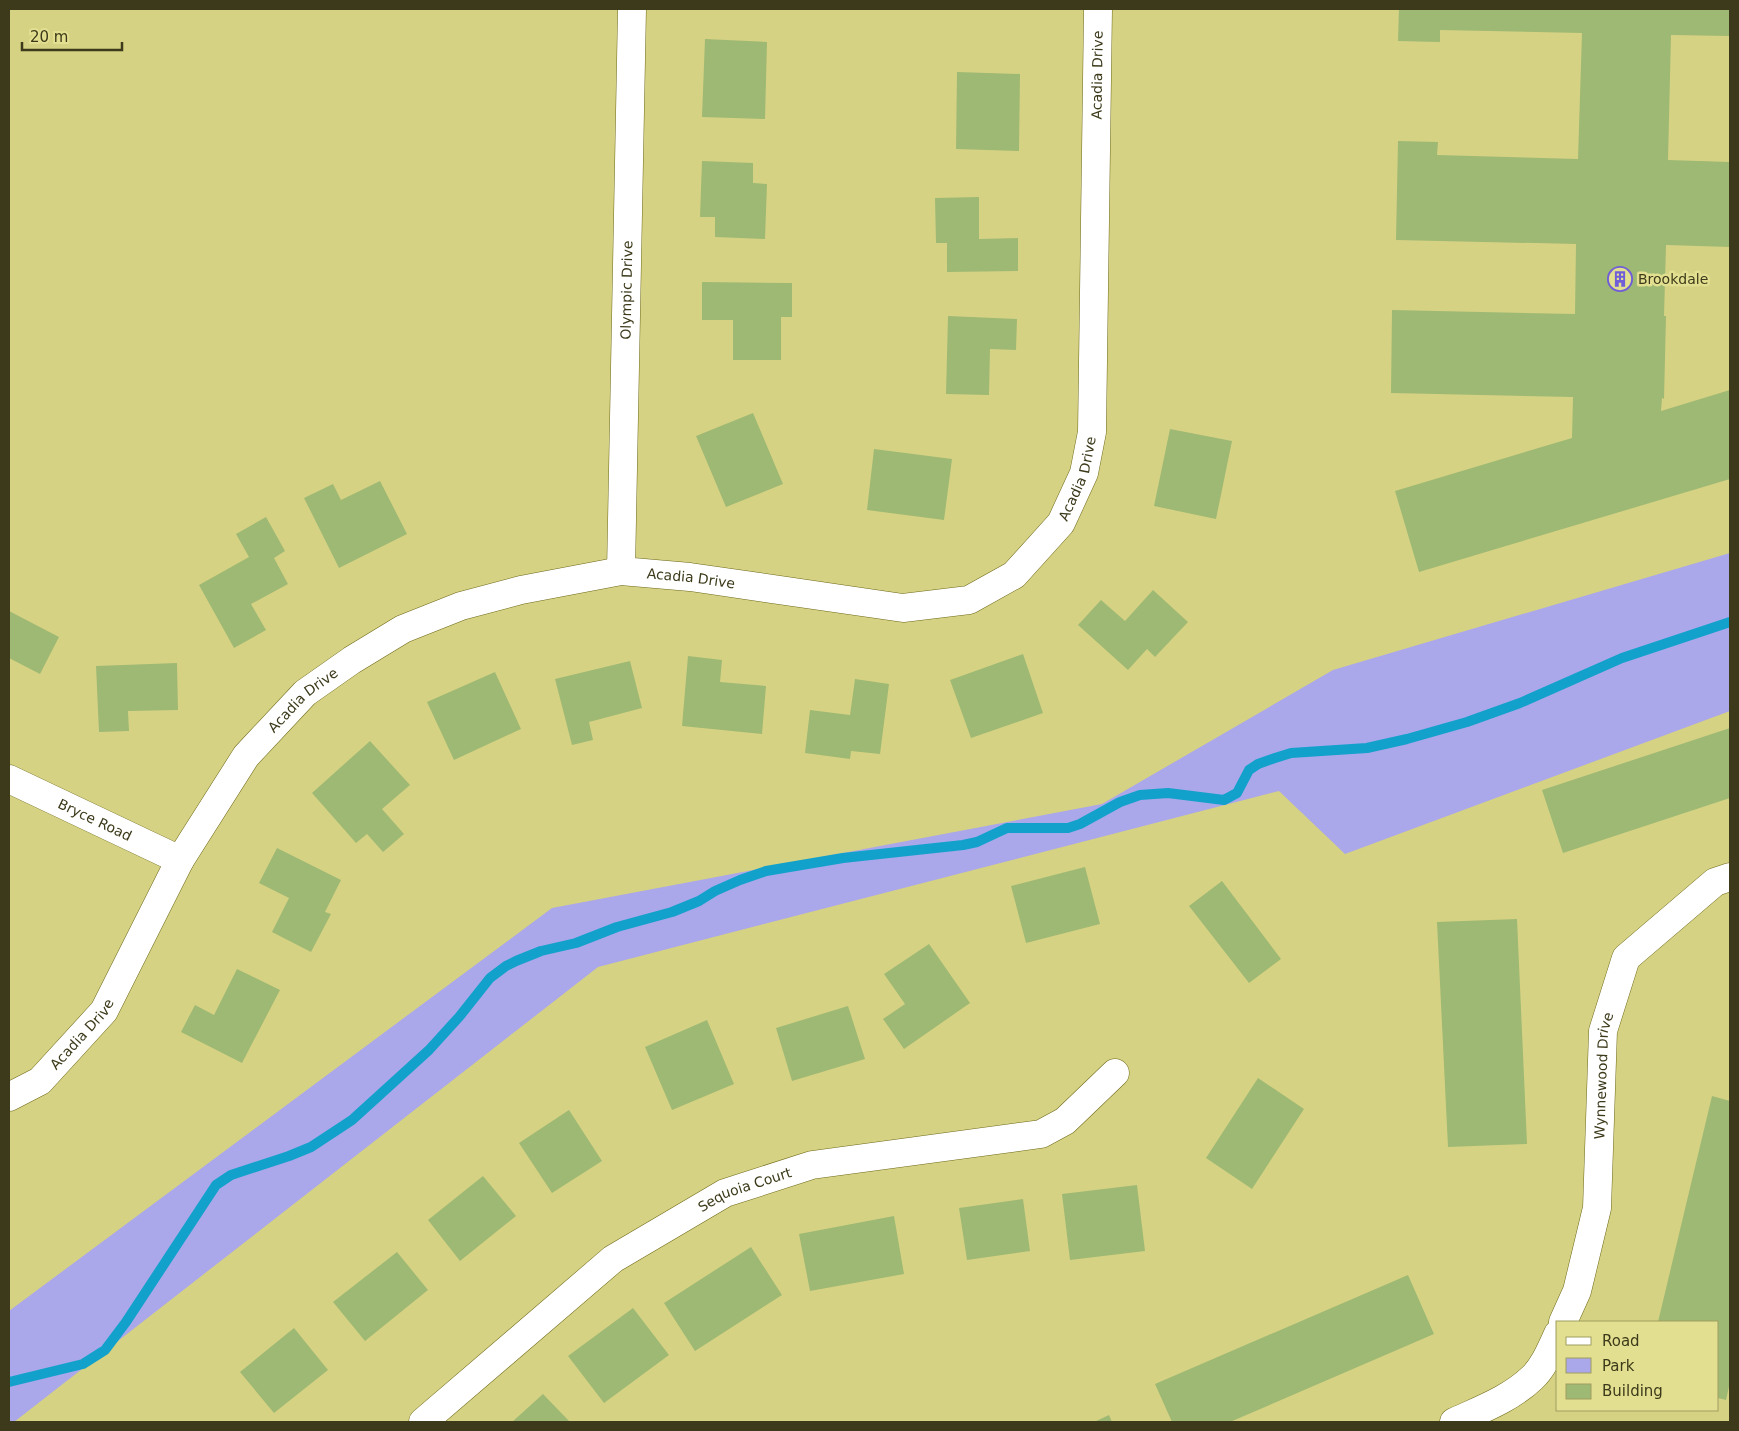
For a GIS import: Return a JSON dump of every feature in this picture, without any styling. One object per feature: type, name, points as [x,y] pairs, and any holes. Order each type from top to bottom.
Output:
[{"type":"street","name":"Olympic Drive","points":[[621,571],[632,9]]},
{"type":"street","name":"Acadia Drive","points":[[9,1097],[40,1081],[104,1012],[180,860],[246,756],[305,693],[352,660],[403,629],[461,606],[521,590],[621,571],[690,576],[904,608],[969,600],[1014,575],[1061,523],[1084,473],[1092,432],[1098,9]]},
{"type":"street","name":"Bryce Road","points":[[9,779],[180,860]]},
{"type":"street","name":"Wynnewood Drive","points":[[1563,1321],[1577,1291],[1598,1208],[1603,1031],[1626,958],[1716,882],[1730,877]]},
{"type":"street","name":"Sequoia Court","points":[[423,1422],[613,1259],[725,1193],[812,1165],[1041,1134],[1065,1120],[1115,1073]]},
{"type":"street","points":[[1454,1422],[1506,1398],[1532,1378],[1550,1353],[1556,1339]]},
{"type":"green space","points":[[1730,553],[1730,711],[1345,854],[1279,791],[598,967],[14,1422],[9,1422],[9,1311],[552,908],[1102,804],[1333,670]]},
{"type":"building","name":"Brookdale","points":[[1399,9],[1730,9],[1730,36],[1671,35],[1668,160],[1730,162],[1730,247],[1666,245],[1664,399],[1662,398],[1661,411],[1730,390],[1730,479],[1419,572],[1395,491],[1572,438],[1573,397],[1391,393],[1392,310],[1575,314],[1576,244],[1396,240],[1398,141],[1438,142],[1437,155],[1578,159],[1582,33],[1440,30],[1440,42],[1398,41]]},
{"type":"building","points":[[705,39],[767,42],[765,119],[702,117]]},
{"type":"building","points":[[957,72],[1020,74],[1019,151],[956,149]]},
{"type":"building","points":[[702,161],[753,163],[753,183],[767,184],[765,239],[715,237],[715,217],[700,217]]},
{"type":"building","points":[[979,197],[979,239],[1018,238],[1018,271],[947,272],[947,243],[936,243],[935,198]]},
{"type":"building","points":[[702,282],[792,283],[792,317],[781,317],[781,360],[733,360],[733,320],[702,320]]},
{"type":"building","points":[[948,316],[1017,319],[1016,350],[990,349],[989,395],[946,394]]},
{"type":"building","points":[[753,413],[783,484],[726,507],[696,436]]},
{"type":"building","points":[[1170,429],[1232,441],[1216,519],[1154,506]]},
{"type":"building","points":[[874,449],[952,459],[944,520],[867,510]]},
{"type":"building","points":[[380,481],[407,534],[339,568],[304,498],[333,484],[341,500]]},
{"type":"building","points":[[266,517],[285,551],[274,558],[288,584],[251,604],[266,630],[234,648],[199,585],[249,557],[236,534]]},
{"type":"building","points":[[1153,590],[1188,622],[1155,657],[1147,649],[1128,670],[1078,625],[1101,600],[1125,621]]},
{"type":"building","points":[[9,611],[59,637],[40,674],[9,658]]},
{"type":"building","points":[[1023,654],[1043,713],[971,738],[950,680]]},
{"type":"building","points":[[688,656],[722,660],[720,682],[766,686],[762,734],[682,726]]},
{"type":"building","points":[[630,661],[642,708],[589,722],[593,740],[572,745],[555,679]]},
{"type":"building","points":[[177,663],[178,710],[128,711],[129,731],[99,732],[96,666]]},
{"type":"building","points":[[495,672],[521,729],[454,760],[427,702]]},
{"type":"building","points":[[855,679],[889,684],[880,754],[851,751],[850,759],[805,753],[810,710],[850,715]]},
{"type":"building","points":[[1730,728],[1730,798],[1563,853],[1542,790]]},
{"type":"building","points":[[370,741],[410,785],[382,809],[404,834],[383,852],[367,834],[356,843],[312,793]]},
{"type":"building","points":[[277,848],[341,880],[325,912],[331,914],[311,952],[272,932],[289,898],[259,883]]},
{"type":"building","points":[[1085,867],[1100,924],[1026,943],[1011,886]]},
{"type":"building","points":[[1222,881],[1281,959],[1249,983],[1189,906]]},
{"type":"building","points":[[1517,919],[1527,1144],[1448,1147],[1437,922]]},
{"type":"building","points":[[929,944],[970,1003],[904,1049],[883,1019],[905,1004],[884,974]]},
{"type":"building","points":[[237,969],[280,990],[242,1063],[181,1032],[195,1005],[214,1015]]},
{"type":"building","points":[[848,1006],[865,1059],[792,1081],[776,1028]]},
{"type":"building","points":[[707,1020],[734,1084],[672,1110],[645,1047]]},
{"type":"building","points":[[1258,1078],[1304,1109],[1252,1189],[1206,1158]]},
{"type":"building","points":[[1712,1096],[1730,1101],[1730,1382],[1726,1400],[1719,1398],[1719,1321],[1658,1321]]},
{"type":"building","points":[[569,1110],[602,1161],[552,1193],[519,1143]]},
{"type":"building","points":[[483,1176],[516,1216],[460,1261],[428,1220]]},
{"type":"building","points":[[1137,1185],[1145,1251],[1070,1260],[1062,1194]]},
{"type":"building","points":[[1023,1199],[1030,1251],[967,1260],[959,1208]]},
{"type":"building","points":[[894,1216],[904,1274],[810,1291],[799,1234]]},
{"type":"building","points":[[751,1247],[782,1295],[695,1351],[664,1303]]},
{"type":"building","points":[[397,1252],[428,1290],[365,1341],[333,1302]]},
{"type":"building","points":[[1408,1275],[1434,1334],[1230,1422],[1172,1422],[1155,1384]]},
{"type":"building","points":[[633,1308],[669,1355],[604,1403],[568,1356]]},
{"type":"building","points":[[294,1328],[328,1370],[274,1413],[240,1372]]},
{"type":"building","points":[[543,1394],[570,1422],[512,1422]]},
{"type":"building","points":[[1109,1415],[1112,1422],[1094,1422]]},
{"type":"waterway","points":[[9,1382],[83,1364],[105,1350],[126,1322],[216,1185],[231,1175],[311,1147],[352,1120],[429,1050],[459,1017],[490,978],[516,961],[541,951],[576,943],[617,927],[672,912],[699,901],[715,891],[740,880],[766,871],[843,858],[963,845],[977,842],[1007,828],[1068,828],[1080,824],[1120,802],[1140,795],[1168,793],[1224,800],[1237,793],[1249,770],[1258,764],[1275,758],[1291,753],[1367,748],[1467,722],[1520,703],[1622,658],[1730,622]]},
{"type":"place","name":"Brookdale","points":[[1620,279]]}]
